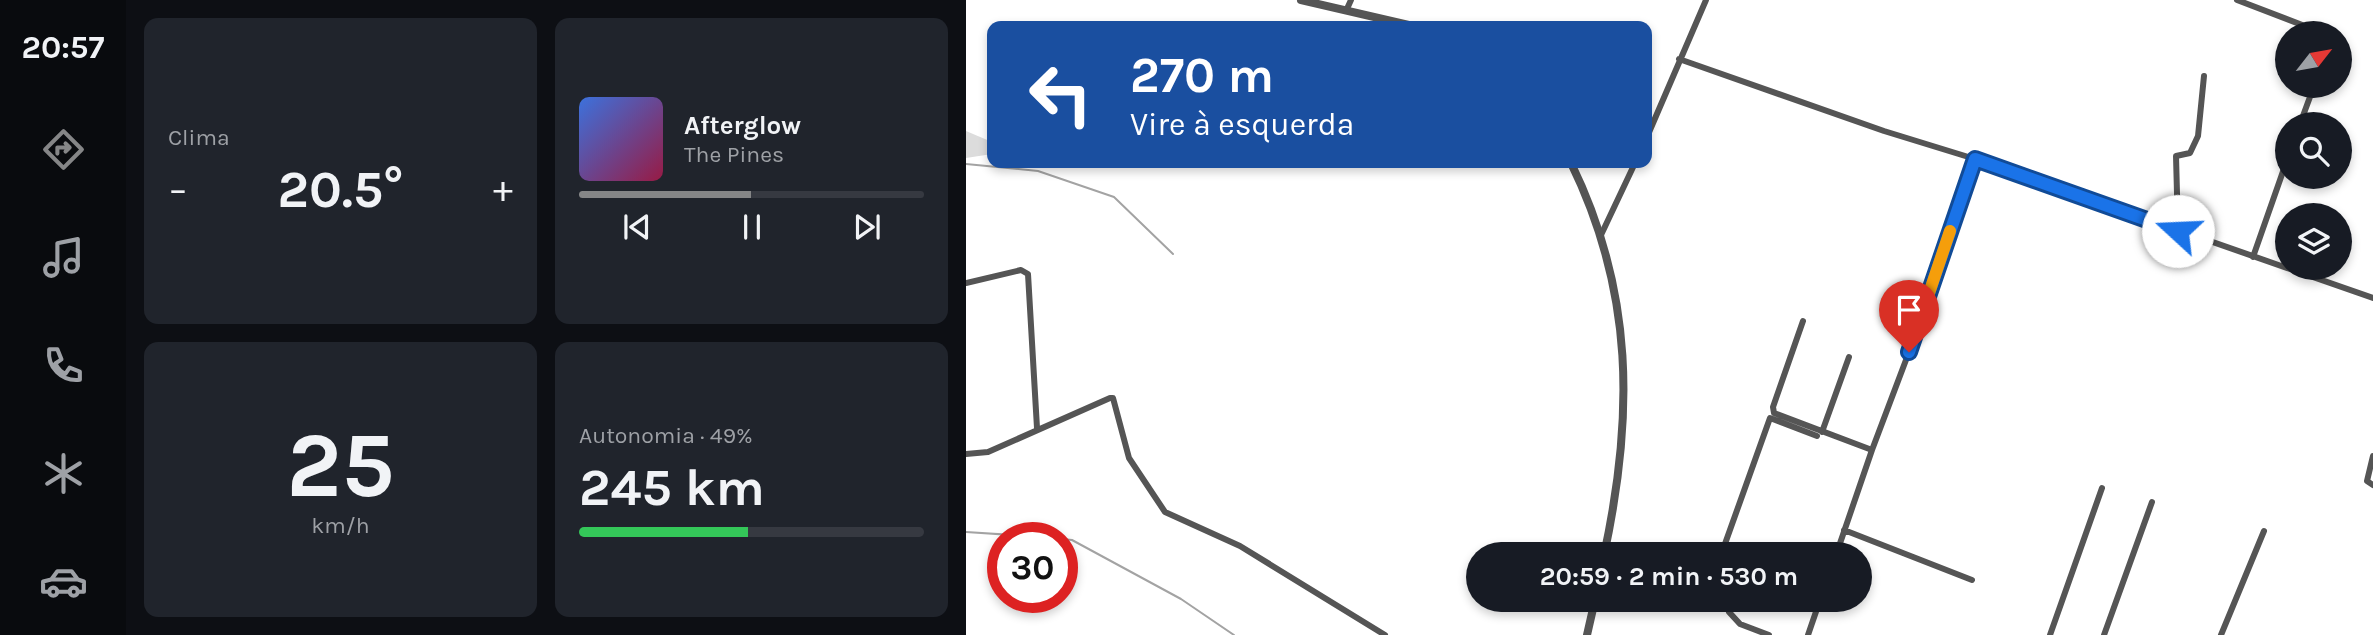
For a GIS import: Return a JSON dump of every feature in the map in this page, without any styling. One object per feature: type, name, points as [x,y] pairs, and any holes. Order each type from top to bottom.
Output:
[{"type":"street","points":[[1301,0],[1391,21]]},
{"type":"street","points":[[1346,11],[1351,0]]},
{"type":"street","points":[[1652,125],[1706,0]]},
{"type":"street","points":[[2237,0],[2292,21]]},
{"type":"street","points":[[1679,59],[2373,298]]},
{"type":"street","points":[[2178,231],[2176,156],[2190,153],[2198,136],[2204,76]]},
{"type":"street","points":[[1840,542],[1975,159]]},
{"type":"street","points":[[1574,168],[1588,197],[1601,235],[1621,331],[1625,404],[1622,449],[1616,499],[1607,542]]},
{"type":"street","points":[[1601,235],[1633,168]]},
{"type":"street","points":[[2253,257],[2277,189]]},
{"type":"street","points":[[966,283],[1021,270],[1028,274],[1037,428]]},
{"type":"street","points":[[1803,321],[1772,410],[1779,416],[1820,434]]},
{"type":"street","points":[[1820,434],[1849,357]]},
{"type":"street","points":[[966,454],[988,452],[1037,428],[1113,398],[1129,458],[1165,512],[1240,546],[1385,635]]},
{"type":"street","points":[[1726,542],[1770,418],[1872,450]]},
{"type":"street","points":[[2373,456],[2366,476],[2367,481],[2373,485]]},
{"type":"street","points":[[2050,635],[2102,488]]},
{"type":"street","points":[[2104,635],[2152,502]]},
{"type":"street","points":[[1844,530],[1972,580]]},
{"type":"street","points":[[2221,635],[2264,531]]},
{"type":"street","points":[[1587,635],[1592,612]]},
{"type":"street","points":[[1728,612],[1740,624],[1769,635]]},
{"type":"street","points":[[1808,635],[1816,612]]},
{"type":"shaded area","points":[[966,131],[987,140],[987,155],[966,158]]},
{"type":"waterway","points":[[966,164],[987,166]]},
{"type":"waterway","points":[[1007,168],[1038,171],[1114,197],[1173,254]]},
{"type":"waterway","points":[[966,532],[987,533]]},
{"type":"waterway","points":[[1078,543],[1181,599],[1234,635]]},
{"type":"slow traffic","points":[[1923,311],[1950,231]]},
{"type":"route","points":[[1909,352],[1975,159],[2178,231]]}]
